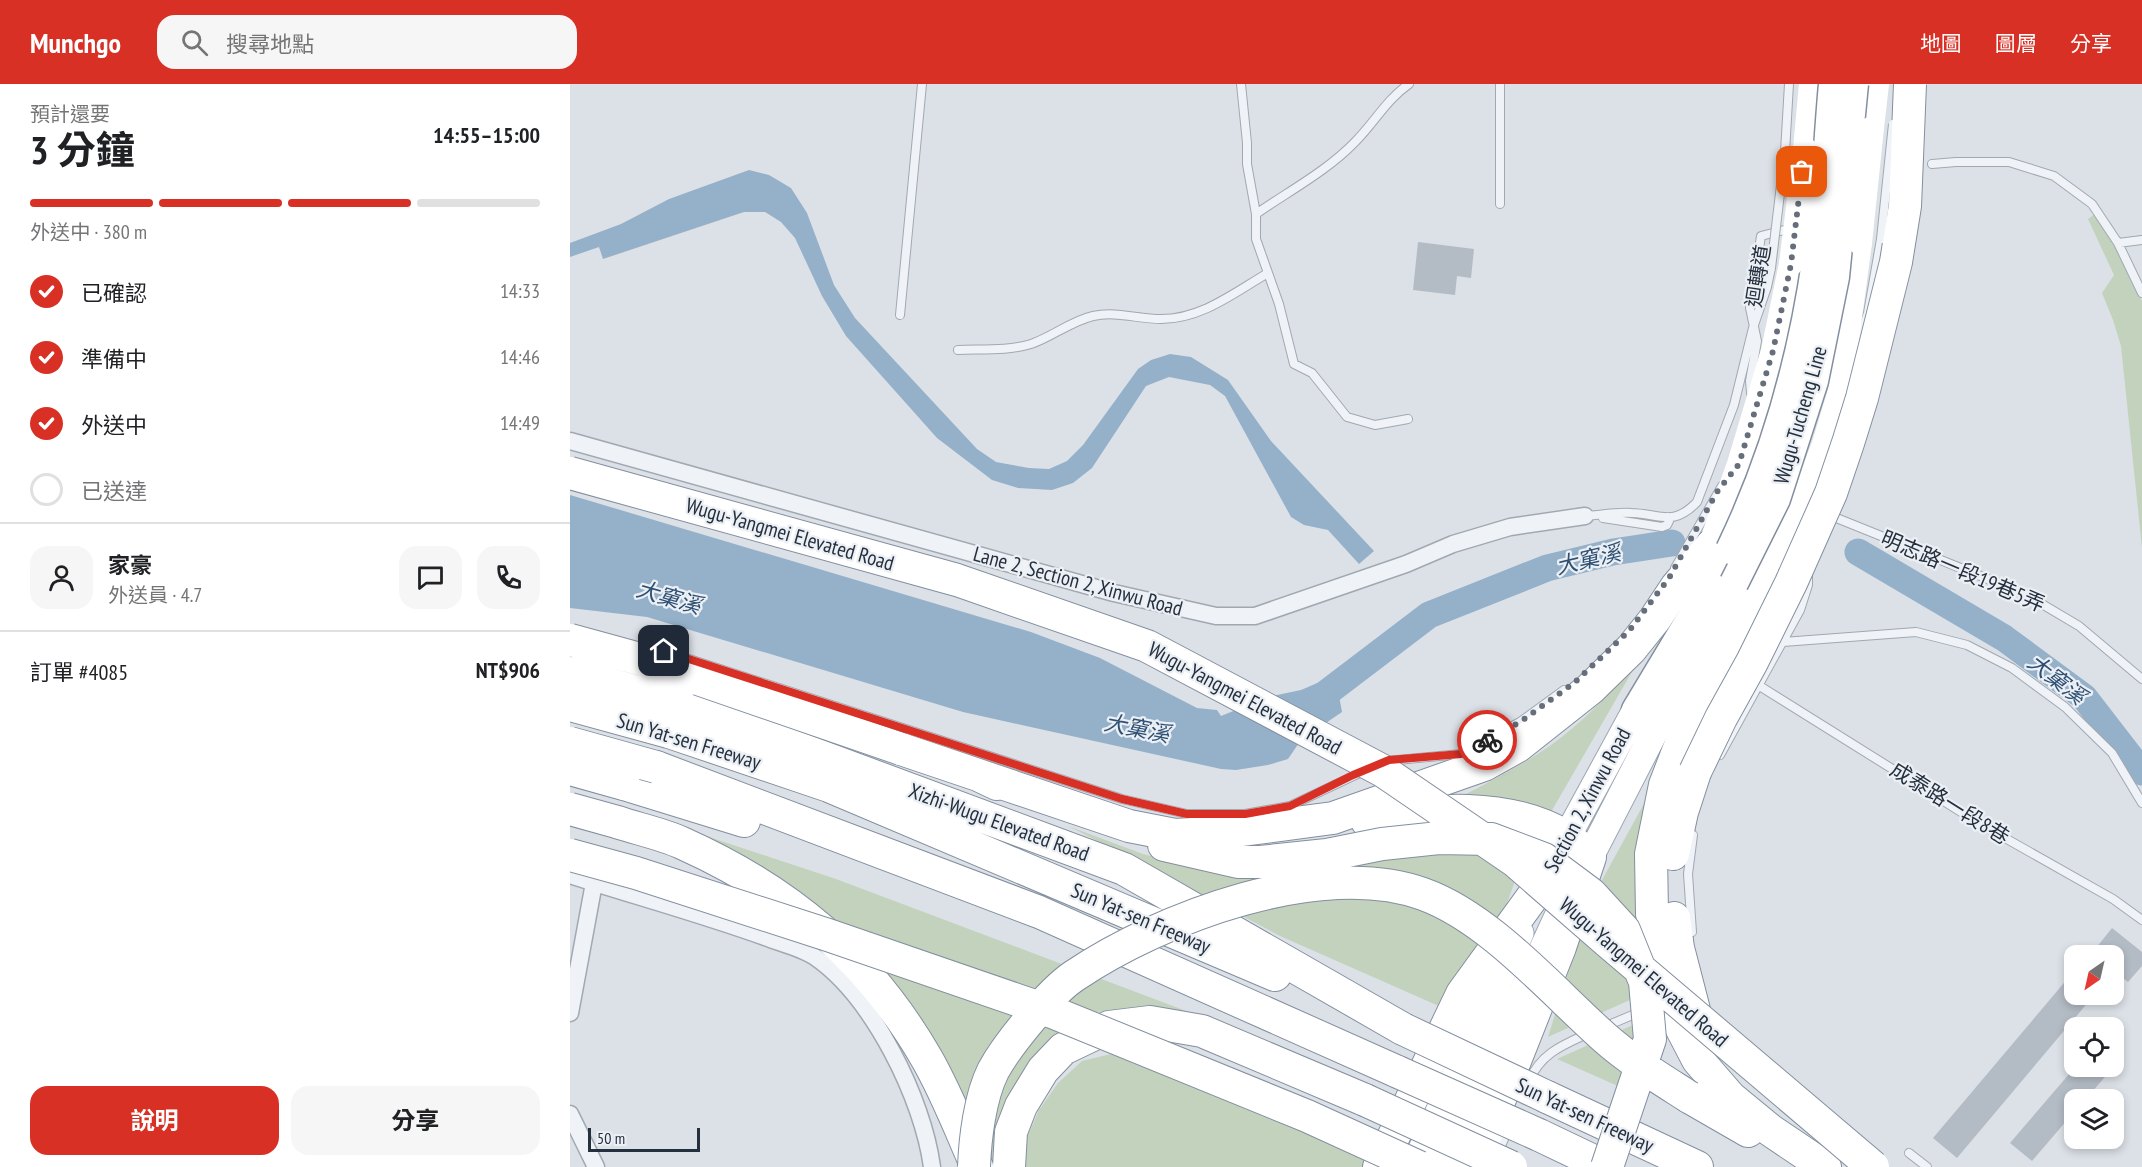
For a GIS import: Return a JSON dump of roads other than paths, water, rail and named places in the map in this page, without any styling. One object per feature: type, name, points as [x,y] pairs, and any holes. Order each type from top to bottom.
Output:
[{"type":"highway","name":"Wugu-Tucheng Line","points":[[1732,569],[1743,523],[1780,425],[1803,337],[1819,247],[1833,84]]},
{"type":"highway","name":"Wugu-Tucheng Line","points":[[1648,715],[1732,569],[1776,499],[1814,381],[1835,277],[1854,84]]},
{"type":"highway","points":[[1835,1167],[1780,1121],[1741,1084],[1711,1047],[1691,1002],[1678,948],[1672,897],[1673,856],[1682,812],[1705,767],[1721,718],[1791,583],[1831,493],[1848,443],[1885,311],[1898,250],[1905,206],[1910,84]]},
{"type":"highway","name":"Wugu-Yangmei Elevated Road","points":[[570,473],[957,580],[1147,646],[1383,771],[1515,861],[1872,1167]]},
{"type":"highway","points":[[1175,834],[1227,832],[1333,818],[1484,765],[1518,746],[1590,689],[1630,649],[1655,619],[1677,586],[1732,569],[1730,646],[1687,728],[1665,785],[1651,854],[1652,914],[1659,968],[1673,1012],[1698,1060],[1730,1097],[1770,1130],[1825,1167]]},
{"type":"highway","points":[[570,640],[643,660],[1129,826],[1197,838],[1261,840],[1380,819],[1467,811],[1522,818],[1566,836],[1590,857],[1560,947],[1473,1167]]},
{"type":"highway","name":"Sun Yat-sen Freeway","points":[[584,704],[674,718],[1403,1029],[1535,1094],[1697,1167]]},
{"type":"highway","name":"Sun Yat-sen Freeway","points":[[584,704],[657,767],[1039,912],[1606,1167]]},
{"type":"highway","points":[[978,775],[1051,809],[1164,845],[1238,862],[1327,855],[1382,844],[1439,838],[1491,838],[1544,860],[1591,894],[1624,930],[1645,982],[1650,1039],[1606,1167]]},
{"type":"highway","points":[[573,796],[624,784],[1039,912]]},
{"type":"highway","points":[[573,796],[617,822],[680,842],[740,872],[782,898],[861,966],[889,1000],[927,1059],[976,1167]]},
{"type":"highway","points":[[579,868],[636,873],[828,935],[1052,1012],[1307,1116],[1419,1167]]},
{"type":"highway","points":[[1378,1167],[1462,994],[1544,881]]},
{"type":"highway","points":[[976,1167],[979,1116],[993,1072],[1015,1037],[1072,977],[1138,938],[1185,917],[1233,902],[1301,887],[1368,884],[1399,887],[1424,894],[1474,921],[1607,1040],[1689,1097],[1808,1167]]},
{"type":"highway","points":[[889,1000],[946,1127],[956,1167]]},
{"type":"highway","points":[[1009,1167],[1011,1132],[1021,1106],[1043,1070],[1064,1049],[1109,1027],[1150,1022],[1202,1031],[1365,1100],[1511,1167]]},
{"type":"main road","name":"Section 2, Xinwu Road","points":[[1414,1167],[1566,836],[1648,715],[1732,569],[1739,464],[1773,351],[1795,151],[1811,84]]},
{"type":"main road","name":"Section 2, Xinwu Road","points":[[1732,569],[1785,539],[1803,519],[1824,444],[1846,381],[1870,241],[1887,120],[1877,84]]},
{"type":"main road","name":"Section 2, Xinwu Road","points":[[1442,1167],[1547,937],[1590,857],[1648,715]]},
{"type":"street","name":"Lane 2, Section 2, Xinwu Road","points":[[570,441],[1103,590],[1216,616],[1255,616],[1407,564],[1465,540],[1510,527],[1585,516]]},
{"type":"street","points":[[570,1013],[579,868],[814,956],[840,978],[863,1007],[883,1038],[903,1074],[920,1116],[932,1167]]},
{"type":"street","points":[[570,1114],[596,1167]]},
{"type":"lane","points":[[900,315],[922,84]]},
{"type":"lane","points":[[1241,84],[1247,164],[1256,214],[1256,239],[1279,304],[1293,364],[1312,373],[1347,417],[1375,425],[1408,419]]},
{"type":"lane","points":[[1256,214],[1340,156],[1356,141],[1382,109],[1409,84]]},
{"type":"lane","points":[[1500,84],[1500,204]]},
{"type":"lane","points":[[1790,84],[1795,151]]},
{"type":"lane","points":[[1932,165],[1956,162],[2009,162],[2054,176],[2092,204],[2118,243],[2142,293]]},
{"type":"lane","points":[[1856,361],[1871,331],[1893,243],[1892,214],[1886,208],[1878,207],[1857,212]]},
{"type":"lane","points":[[1814,223],[1846,215]]},
{"type":"lane","name":"迴轉道","points":[[1752,419],[1750,381],[1757,341],[1750,308],[1761,236],[1804,225]]},
{"type":"lane","points":[[2118,243],[2142,240]]},
{"type":"lane","points":[[1753,328],[1781,266]]},
{"type":"lane","points":[[958,350],[1016,348],[1033,344],[1092,316],[1111,314],[1159,319],[1183,318],[1204,310],[1268,273]]},
{"type":"lane","name":"Lane 2, Section 2, Xinwu Road","points":[[1585,516],[1631,513],[1676,517],[1686,514],[1697,502],[1734,405],[1753,328]]},
{"type":"lane","name":"Section 2, Xinwu Road","points":[[1669,578],[1717,492],[1739,464]]},
{"type":"lane","points":[[1705,767],[1758,685],[1800,610],[1808,585],[1809,558],[1803,519]]},
{"type":"lane","name":"明志路一段19巷5弄","points":[[1803,519],[2025,594],[2079,626],[2142,679]]},
{"type":"lane","points":[[1783,642],[1916,632],[1967,645],[2012,668],[2066,707],[2112,753],[2142,803]]},
{"type":"lane","points":[[600,653],[602,642],[623,645]]},
{"type":"lane","points":[[675,655],[1122,799],[1187,814],[1245,814],[1290,806],[1389,760],[1461,754],[1520,722],[1574,683]]},
{"type":"lane","name":"成泰路一段8巷","points":[[1758,685],[1982,825],[2113,899],[2142,920]]},
{"type":"lane","points":[[573,796],[584,704]]},
{"type":"lane","points":[[1691,945],[1688,874],[1694,829]]},
{"type":"lane","points":[[1689,976],[1691,957]]},
{"type":"lane","points":[[1535,1094],[1534,1070],[1557,1047],[1655,1005]]},
{"type":"lane","points":[[1492,1167],[1515,1113]]},
{"type":"lane","points":[[1909,1153],[1928,1167]]},
{"type":"water","points":[[749,170],[769,175],[791,188],[807,213],[834,285],[855,318],[977,449],[996,462],[1049,469],[1067,461],[1083,445],[1138,369],[1151,360],[1170,354],[1191,357],[1228,380],[1271,441],[1374,551],[1359,564],[1328,530],[1304,525],[1291,517],[1225,396],[1210,385],[1169,377],[1146,386],[1092,468],[1073,483],[1052,490],[1018,488],[992,480],[937,438],[846,336],[822,296],[795,238],[781,222],[765,212],[744,212],[603,259],[599,247],[570,257],[570,243],[621,224],[669,199]]},
{"type":"water","points":[[570,495],[1031,632],[1100,658],[1197,708],[1217,710],[1221,716],[1268,697],[1301,690],[1322,681],[1337,685],[1342,712],[1301,740],[1288,759],[1236,770],[1221,769],[963,712],[647,617],[570,608]]},
{"type":"waterway","name":"大窠溪","points":[[1308,707],[1429,615],[1547,568],[1613,552],[1672,543]]},
{"type":"waterway","name":"大窠溪","points":[[1858,552],[2004,638],[2084,697],[2142,772]]}]
